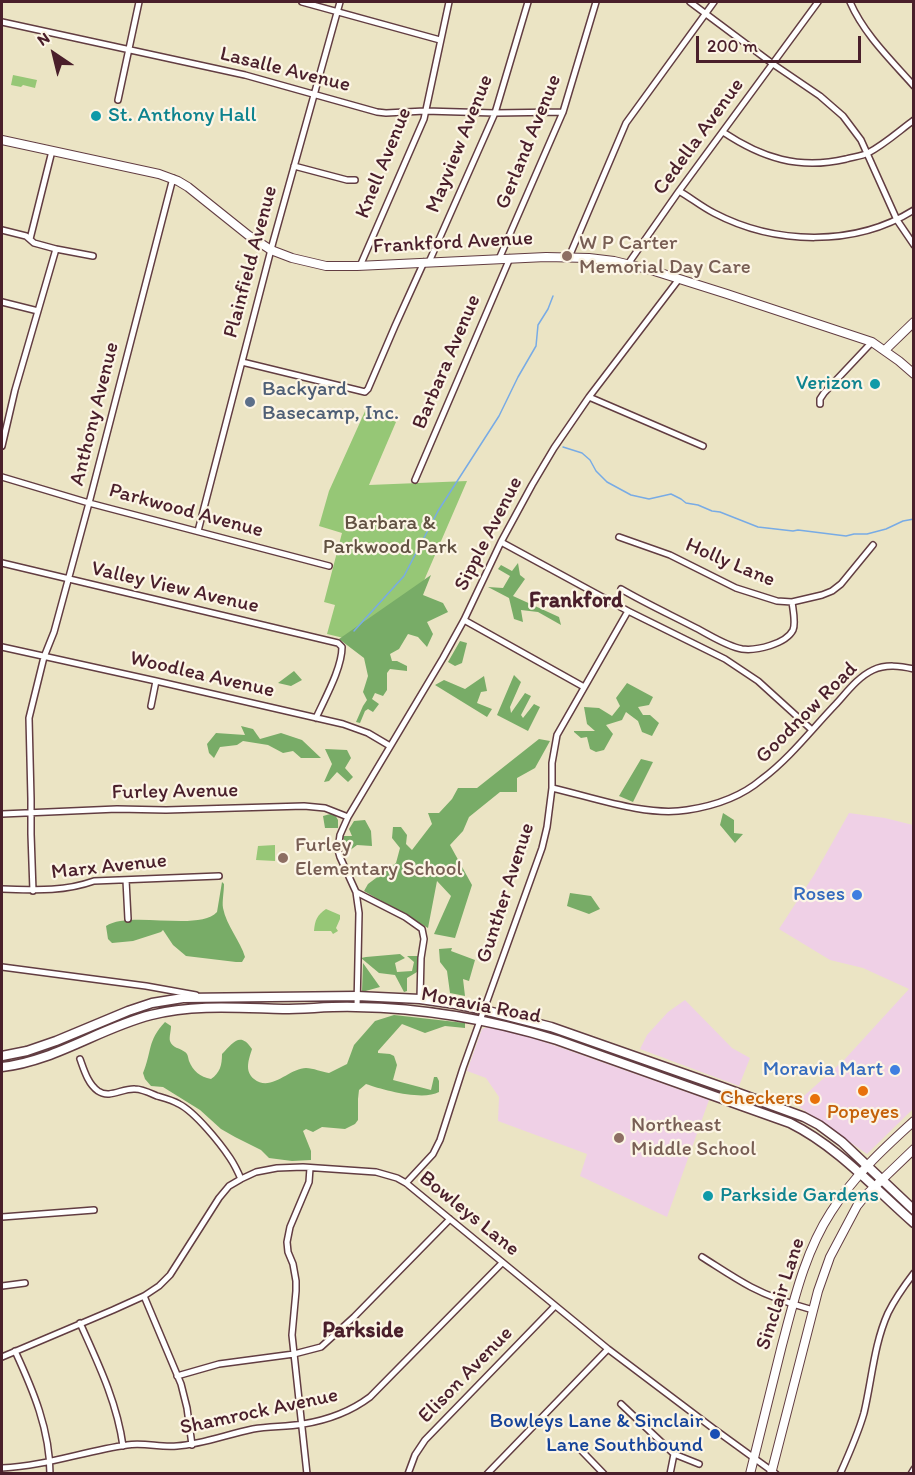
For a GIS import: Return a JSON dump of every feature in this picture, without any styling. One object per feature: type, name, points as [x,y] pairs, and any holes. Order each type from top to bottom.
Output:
[{"type":"main road","name":"Moravia Road","points":[[2,1056],[27,1051],[56,1041],[108,1018],[153,1004],[183,998],[357,996],[420,999],[484,1010],[551,1027],[790,1112],[819,1125],[867,1165],[879,1184],[914,1223]]},
{"type":"main road","name":"Moravia Road","points":[[2,1068],[48,1056],[127,1022],[175,1010],[357,1006],[420,1010],[480,1019],[557,1040],[790,1123],[818,1139],[859,1173],[914,1209]]},
{"type":"street","points":[[118,100],[139,2]]},
{"type":"street","points":[[302,2],[440,40]]},
{"type":"street","name":"Plainfield Avenue","points":[[198,531],[271,250],[340,2]]},
{"type":"street","name":"Knell Avenue","points":[[360,266],[424,119],[449,2]]},
{"type":"street","name":"Mayview Avenue","points":[[242,362],[365,392],[368,389],[395,326],[495,113],[528,2]]},
{"type":"street","name":"Gerland Avenue","points":[[500,259],[563,112],[596,2]]},
{"type":"street","points":[[690,2],[831,105],[861,140],[897,220],[914,245]]},
{"type":"street","points":[[568,256],[626,123],[714,2]]},
{"type":"street","name":"Cedella Avenue","points":[[628,264],[818,2]]},
{"type":"street","points":[[850,2],[864,27],[914,86]]},
{"type":"street","name":"Lasalle Avenue","points":[[2,22],[245,75],[377,112],[563,112]]},
{"type":"street","points":[[723,132],[756,152],[783,160],[813,163],[867,153],[914,120]]},
{"type":"street","name":"Frankford Avenue","points":[[2,140],[173,178],[188,187],[248,235],[271,250],[292,258],[326,266],[568,256],[602,259],[679,279],[872,342],[914,374]]},
{"type":"street","points":[[30,239],[52,151]]},
{"type":"street","points":[[294,166],[355,180]]},
{"type":"street","name":"Anthony Avenue","points":[[33,891],[29,718],[89,503],[173,178]]},
{"type":"street","points":[[679,191],[713,213],[730,220],[762,231],[800,237],[848,235],[861,232],[897,220],[914,210]]},
{"type":"street","points":[[2,230],[20,234],[34,243],[93,256]]},
{"type":"street","points":[[2,447],[15,390],[56,249]]},
{"type":"street","name":"Barbara Avenue","points":[[414,480],[510,258]]},
{"type":"street","name":"Sipple Avenue","points":[[356,892],[338,850],[340,835],[348,817],[464,621],[501,542],[532,485],[589,397],[679,279]]},
{"type":"street","points":[[2,302],[38,311]]},
{"type":"street","points":[[885,350],[914,322]]},
{"type":"street","points":[[820,404],[820,399],[825,393],[872,342]]},
{"type":"street","points":[[589,397],[703,446]]},
{"type":"street","name":"Parkwood Avenue","points":[[2,477],[89,503],[329,566]]},
{"type":"street","name":"Holly Lane","points":[[619,537],[670,555],[736,588],[777,601],[792,602],[793,630],[780,641],[767,646],[742,649],[723,642],[621,589]]},
{"type":"street","points":[[501,542],[750,674],[812,729]]},
{"type":"street","points":[[792,602],[832,591],[841,584],[873,545]]},
{"type":"street","name":"Valley View Avenue","points":[[2,563],[341,645],[342,653],[331,688],[316,718]]},
{"type":"street","name":"Gunther Avenue","points":[[406,1183],[434,1154],[542,848],[547,826],[552,788],[552,763],[557,735],[628,611]]},
{"type":"street","points":[[464,621],[584,687]]},
{"type":"street","name":"Woodlea Avenue","points":[[2,647],[356,728],[390,746]]},
{"type":"street","name":"Goodnow Road","points":[[552,788],[644,810],[672,811],[705,806],[732,797],[761,781],[780,765],[858,681],[873,670],[891,666],[914,669]]},
{"type":"street","points":[[151,706],[156,681]]},
{"type":"street","name":"Furley Avenue","points":[[2,814],[117,809],[304,806],[325,808],[348,817]]},
{"type":"street","name":"Marx Avenue","points":[[2,889],[33,891],[75,887],[94,881],[219,876]]},
{"type":"street","points":[[126,880],[128,919]]},
{"type":"street","points":[[356,892],[359,913],[357,1006]]},
{"type":"street","points":[[356,892],[405,917],[422,929],[424,935],[420,999]]},
{"type":"street","points":[[2,967],[146,986],[206,997]]},
{"type":"street","points":[[80,1059],[90,1081],[101,1092],[110,1094],[138,1089],[184,1107],[224,1150],[241,1179]]},
{"type":"street","name":"Sinclair Lane","points":[[750,1473],[793,1305],[803,1272],[823,1225],[859,1173],[914,1121]]},
{"type":"street","name":"Sinclair Lane","points":[[773,1472],[813,1310],[828,1261],[857,1206],[914,1149]]},
{"type":"street","name":"Bowleys Lane","points":[[2,1357],[144,1296],[159,1286],[170,1275],[219,1198],[230,1186],[241,1179],[264,1170],[303,1167],[376,1172],[398,1178],[406,1183],[608,1349],[773,1472]]},
{"type":"street","points":[[307,1473],[292,1335],[296,1281],[288,1252],[288,1236],[309,1182],[310,1167]]},
{"type":"street","points":[[2,1217],[94,1210]]},
{"type":"street","points":[[177,1376],[219,1364],[316,1349],[327,1342],[450,1219]]},
{"type":"street","points":[[702,1257],[749,1286],[793,1305],[813,1310]]},
{"type":"street","name":"Shamrock Avenue","points":[[2,1468],[24,1467],[135,1444],[173,1447],[192,1445],[258,1428],[302,1424],[347,1412],[370,1397],[502,1263]]},
{"type":"street","points":[[840,1473],[864,1413],[880,1334],[894,1302],[914,1273]]},
{"type":"street","points":[[2,1286],[25,1283]]},
{"type":"street","points":[[144,1296],[177,1376],[187,1408],[192,1445]]},
{"type":"street","name":"Elison Avenue","points":[[408,1473],[415,1455],[425,1440],[555,1306]]},
{"type":"street","points":[[80,1323],[112,1399],[123,1446]]},
{"type":"street","points":[[487,1473],[608,1349]]},
{"type":"street","points":[[15,1351],[43,1419],[50,1473]]},
{"type":"street","points":[[621,1404],[674,1454],[699,1464]]},
{"type":"street","points":[[576,1445],[604,1473]]},
{"type":"street","points":[[670,1473],[674,1454]]},
{"type":"street","points":[[911,1473],[914,1468]]},
{"type":"shaded area","points":[[849,813],[913,825],[913,1109],[867,1154],[795,1104],[845,1059],[909,989],[863,968],[830,960],[779,929],[814,875]]},
{"type":"shaded area","points":[[685,1000],[732,1048],[750,1058],[739,1086],[640,1049],[647,1035],[668,1012]]},
{"type":"shaded area","name":"Northeast Middle School","points":[[487,1027],[524,1035],[709,1100],[667,1217],[580,1176],[587,1154],[498,1121],[499,1097],[486,1078],[467,1071],[482,1029]]},
{"type":"green space","points":[[13,75],[37,80],[35,88],[11,85]]},
{"type":"green space","name":"Barbara & Parkwood Park","points":[[366,409],[396,422],[369,485],[467,481],[394,650],[327,634],[335,605],[324,602],[342,533],[319,526],[329,491]]},
{"type":"green space","points":[[518,563],[520,575],[525,579],[513,596],[559,617],[561,625],[538,612],[521,610],[523,622],[514,619],[509,598],[488,587],[503,588],[510,576],[498,569],[501,565],[512,571]]},
{"type":"green space","points":[[431,575],[423,595],[443,603],[448,612],[427,622],[433,634],[427,647],[418,637],[408,634],[399,649],[390,654],[392,661],[407,666],[407,671],[390,669],[387,673],[387,690],[383,696],[375,693],[372,699],[379,704],[373,712],[368,709],[365,711],[360,723],[356,722],[367,700],[363,692],[368,676],[364,658],[339,639]]},
{"type":"green space","points":[[460,641],[467,643],[462,663],[455,666],[448,662]]},
{"type":"green space","points":[[294,671],[302,680],[291,686],[278,683]]},
{"type":"green space","points":[[514,675],[521,682],[510,707],[511,713],[525,693],[531,696],[521,715],[523,718],[534,704],[540,707],[528,731],[497,715]]},
{"type":"green space","points":[[484,676],[487,691],[481,692],[477,703],[492,709],[487,717],[435,685],[444,680],[465,689]]},
{"type":"green space","points":[[627,683],[653,697],[649,705],[638,707],[643,715],[650,715],[659,723],[652,736],[642,732],[638,721],[626,712],[622,720],[606,725],[613,734],[604,750],[596,752],[590,749],[587,737],[581,738],[574,732],[595,731],[587,724],[584,707],[599,708],[612,716],[620,706],[616,698]]},
{"type":"green space","points":[[241,726],[253,729],[260,739],[281,733],[302,740],[321,758],[301,758],[293,751],[283,753],[268,745],[243,741],[237,745],[220,747],[214,758],[209,753],[207,744],[216,733],[245,735]]},
{"type":"green space","points":[[539,739],[550,741],[535,768],[517,778],[517,792],[500,792],[469,817],[463,831],[450,845],[472,885],[455,938],[434,934],[451,896],[437,881],[428,928],[364,891],[368,884],[396,863],[400,848],[392,838],[393,827],[401,827],[407,835],[406,844],[412,850],[432,824],[428,813],[439,813],[452,799],[458,788],[477,788]]},
{"type":"green space","points":[[325,749],[347,750],[351,758],[345,768],[353,777],[348,782],[337,772],[329,781],[324,782],[332,764]]},
{"type":"green space","points":[[641,759],[653,762],[633,802],[619,796]]},
{"type":"green space","points":[[334,813],[338,820],[338,828],[325,828],[323,816]]},
{"type":"green space","points":[[723,813],[734,820],[734,833],[743,834],[735,843],[720,825]]},
{"type":"green space","points":[[365,820],[371,831],[372,846],[357,845],[345,854],[343,836],[352,836],[349,829],[354,821]]},
{"type":"green space","points":[[275,845],[275,861],[256,860],[258,846]]},
{"type":"green space","points":[[222,882],[224,884],[223,908],[227,921],[243,951],[245,957],[242,962],[186,956],[173,945],[163,930],[133,941],[112,943],[108,939],[106,926],[117,922],[208,918],[217,912]]},
{"type":"green space","points":[[570,893],[591,896],[600,909],[589,914],[567,906]]},
{"type":"green space","points":[[326,909],[340,915],[336,928],[338,931],[333,934],[331,931],[314,931],[317,918]]},
{"type":"green space","points":[[452,948],[451,951],[475,960],[469,981],[463,979],[465,996],[450,993],[447,971],[440,962],[439,949]]},
{"type":"green space","points":[[400,954],[405,958],[395,963],[397,972],[412,971],[414,962],[407,956],[418,956],[417,972],[407,978],[407,991],[404,992],[395,975],[379,973],[361,958],[366,957]]},
{"type":"green space","points":[[363,963],[380,987],[362,992]]},
{"type":"green space","points":[[394,1015],[465,1023],[465,1028],[445,1026],[425,1033],[402,1024],[378,1051],[378,1053],[394,1056],[397,1065],[393,1080],[431,1090],[434,1077],[437,1077],[439,1092],[413,1095],[392,1092],[366,1084],[359,1090],[358,1120],[355,1124],[345,1129],[322,1127],[313,1132],[306,1129],[303,1131],[311,1151],[311,1160],[292,1161],[269,1158],[261,1150],[221,1129],[200,1110],[163,1087],[151,1086],[143,1073],[155,1035],[165,1022],[171,1026],[171,1043],[186,1053],[193,1068],[200,1075],[211,1079],[214,1077],[220,1068],[222,1054],[233,1043],[240,1040],[252,1049],[248,1065],[251,1076],[260,1083],[267,1083],[300,1069],[309,1068],[329,1073],[347,1064],[354,1045],[375,1021]]},
{"type":"waterway","points":[[354,631],[404,576],[438,511],[499,416],[536,346],[538,325],[553,296]]},
{"type":"waterway","points":[[563,447],[582,453],[607,482],[631,495],[649,499],[671,494],[686,503],[720,512],[758,527],[846,536],[867,534],[914,519]]},
{"type":"place","name":"St. Anthony Hall","points":[[96,116]]},
{"type":"place","name":"W P Carter Memorial Day Care","points":[[567,256]]},
{"type":"place","name":"Verizon","points":[[875,384]]},
{"type":"place","name":"Backyard Basecamp, Inc.","points":[[250,402]]},
{"type":"place","name":"Furley Elementary School","points":[[283,858]]},
{"type":"place","name":"Roses","points":[[857,895]]},
{"type":"place","name":"Moravia Mart","points":[[895,1070]]},
{"type":"place","name":"Popeyes","points":[[863,1091]]},
{"type":"place","name":"Checkers","points":[[815,1099]]},
{"type":"place","name":"Northeast Middle School","points":[[619,1138]]},
{"type":"place","name":"Parkside Gardens","points":[[708,1196]]},
{"type":"place","name":"Bowleys Lane & Sinclair Lane Southbound","points":[[715,1434]]},
{"type":"district","name":"Frankford","points":[[576,601]]},
{"type":"district","name":"Parkside","points":[[363,1331]]}]
